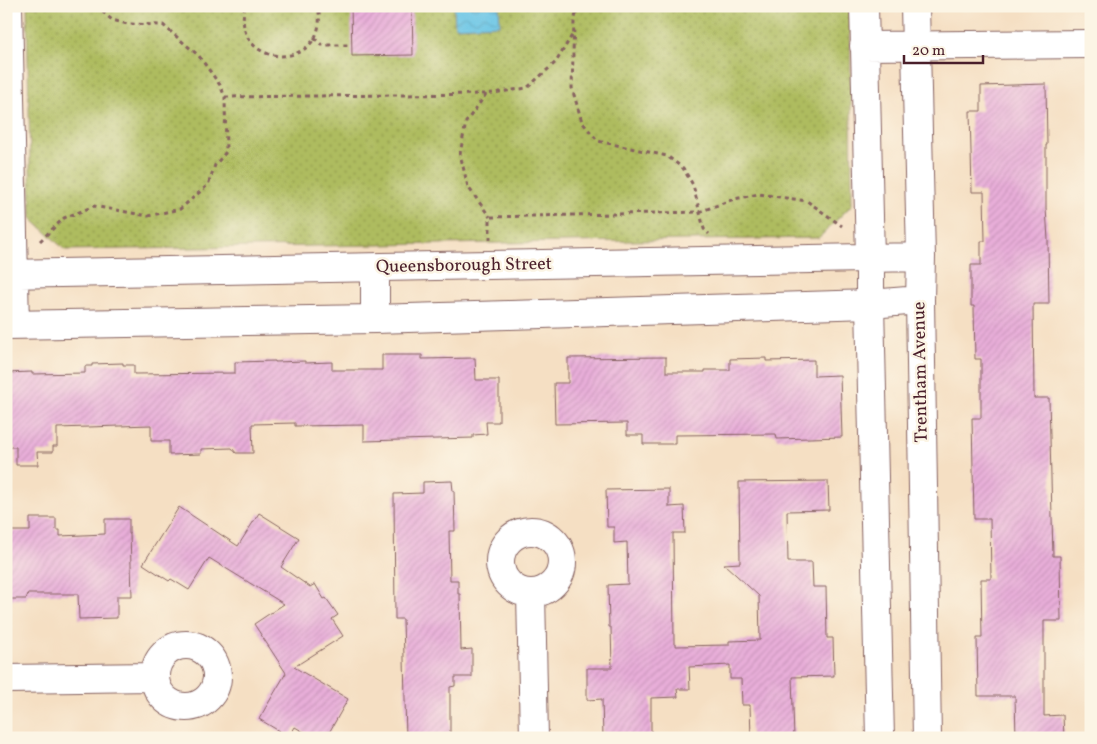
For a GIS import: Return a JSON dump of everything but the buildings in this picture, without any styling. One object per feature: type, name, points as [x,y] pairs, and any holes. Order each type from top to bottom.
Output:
[{"type":"street","points":[[8,6],[11,325],[375,319],[870,304],[920,300]]},
{"type":"street","points":[[864,6],[880,738]]},
{"type":"street","name":"Trentham Avenue","points":[[915,6],[921,257],[920,300],[927,738]]},
{"type":"street","points":[[864,46],[1091,44]]},
{"type":"street","name":"Queensborough Street","points":[[10,274],[921,257]]},
{"type":"street","points":[[375,268],[375,319]]},
{"type":"street","points":[[531,593],[534,738]]},
{"type":"street","points":[[6,679],[154,677]]},
{"type":"path","points":[[40,241],[64,218],[94,206],[148,216],[180,209],[208,184],[215,165],[226,152],[225,97],[220,85],[199,56],[163,25],[127,24],[112,20],[96,6]]},
{"type":"path","points":[[245,6],[243,24],[246,34],[253,45],[264,53],[276,56],[288,56],[297,53],[305,48],[314,38],[319,26],[318,6]]},
{"type":"path","points":[[578,6],[574,22],[572,88],[582,122],[598,141],[667,156],[683,168],[693,185],[704,229],[710,234]]},
{"type":"path","points":[[225,97],[486,94],[527,88],[556,62],[574,32]]},
{"type":"path","points":[[314,38],[322,45],[348,44]]},
{"type":"path","points":[[486,94],[466,122],[460,154],[468,187],[490,217],[490,243]]},
{"type":"path","points":[[490,217],[699,212],[734,199],[759,194],[807,201],[843,226]]},
{"type":"green space","points":[[27,6],[850,6],[852,205],[819,238],[65,250],[31,218]]},
{"type":"water","points":[[454,6],[499,6],[500,25],[455,27]]}]
